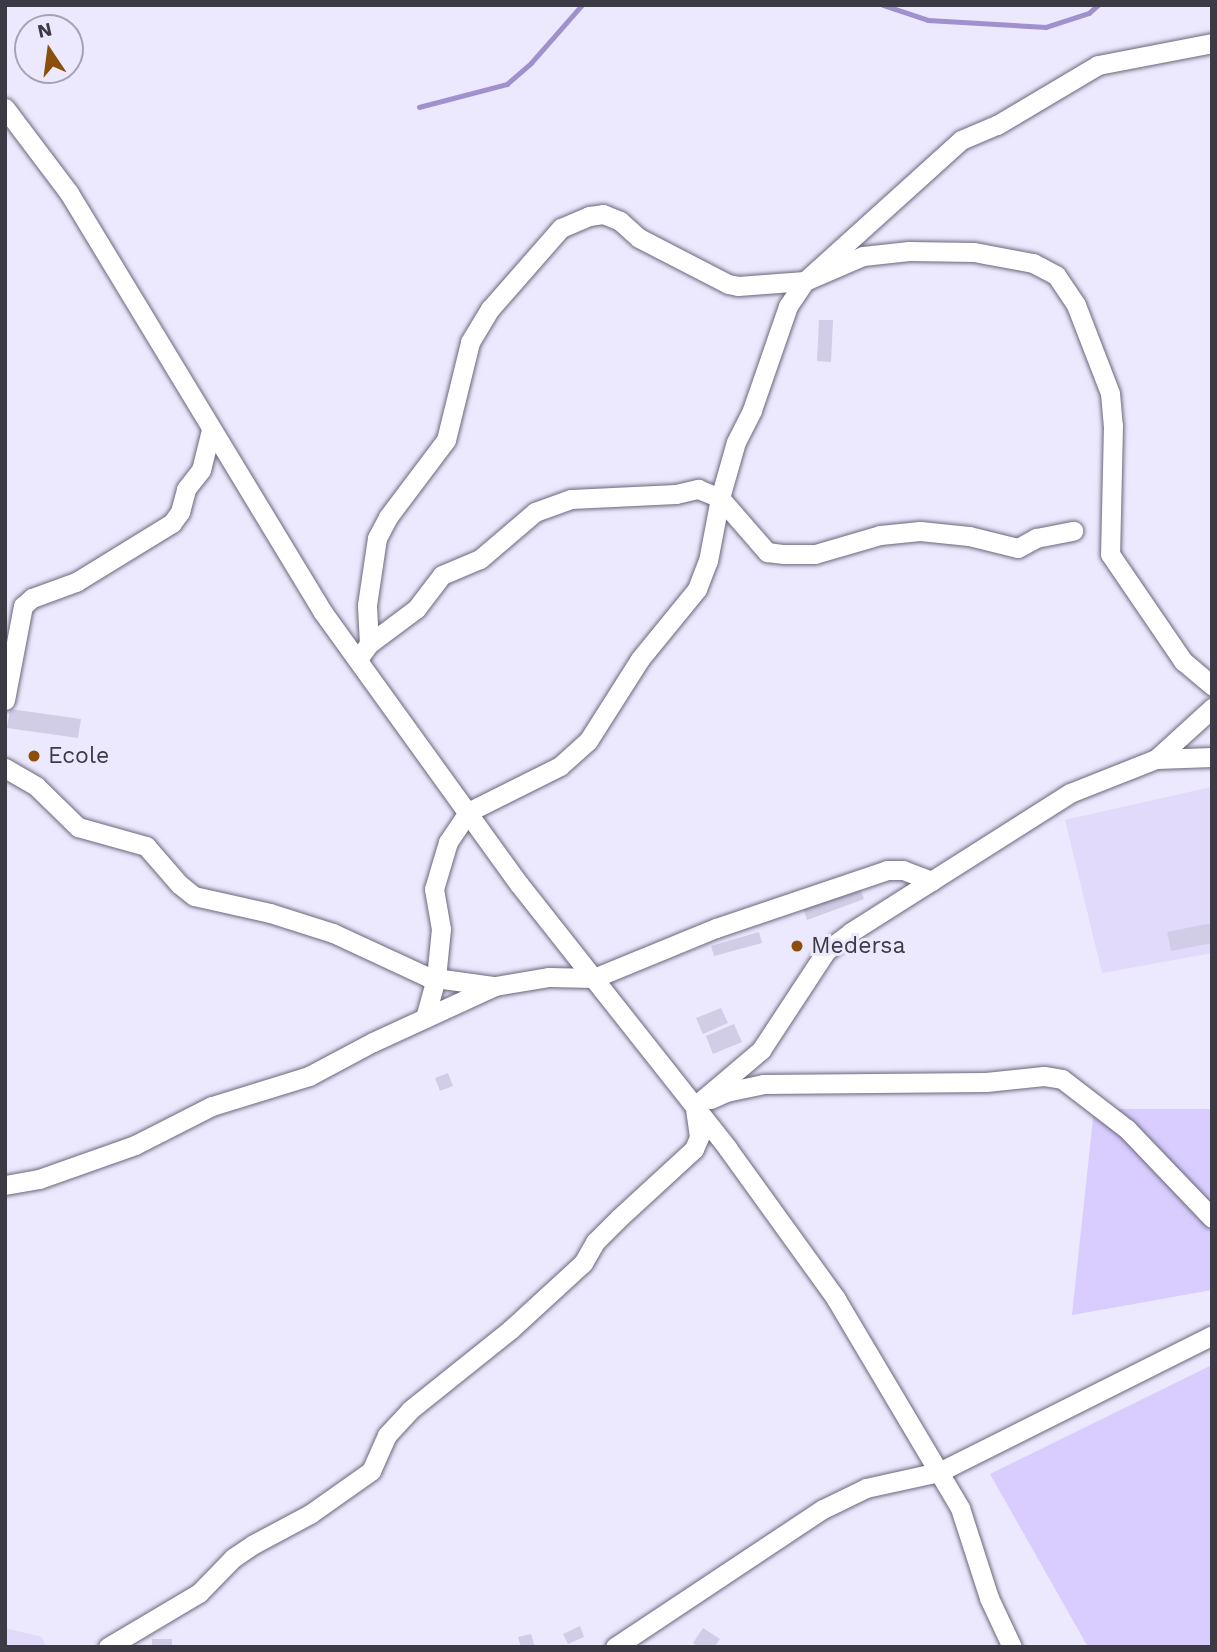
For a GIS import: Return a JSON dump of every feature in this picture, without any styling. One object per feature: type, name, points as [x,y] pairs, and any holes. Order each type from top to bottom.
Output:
[{"type":"street","points":[[425,1018],[436,978],[441,929],[434,888],[448,842],[468,812],[560,766],[588,741],[640,659],[697,589],[708,561],[720,498],[736,442],[752,410],[788,306],[806,281],[961,140],[996,125],[1098,65],[1212,43]]},
{"type":"street","points":[[5,108],[69,193],[323,611],[364,652],[468,812],[695,1107],[836,1299],[960,1508],[989,1598],[1012,1647]]},
{"type":"street","points":[[364,652],[367,605],[377,538],[388,517],[446,440],[470,342],[490,309],[561,229],[589,216],[603,214],[620,221],[639,238],[728,284],[806,281],[863,256],[909,251],[974,252],[1033,263],[1056,275],[1076,304],[1110,393],[1113,425],[1110,554],[1183,661],[1212,685]]},
{"type":"street","points":[[5,700],[23,606],[45,592],[76,583],[172,523],[180,512],[186,489],[201,470],[211,430]]},
{"type":"street","points":[[364,652],[416,609],[442,575],[480,559],[535,512],[571,499],[676,494],[698,489],[720,498],[767,552],[784,554],[816,554],[880,535],[920,531],[969,536],[1018,548],[1036,538],[1073,531]]},
{"type":"street","points":[[1156,759],[1212,708]]},
{"type":"street","points":[[695,1107],[761,1050],[826,951],[851,932],[1070,793],[1156,759],[1212,757]]},
{"type":"street","points":[[5,768],[36,786],[78,827],[146,846],[179,884],[194,896],[270,913],[333,933],[436,978],[495,986]]},
{"type":"street","points":[[5,1185],[39,1179],[135,1145],[212,1106],[309,1076],[495,986],[549,977],[594,978],[716,928],[887,870],[903,870],[932,881]]},
{"type":"street","points":[[695,1107],[726,1092],[763,1084],[986,1083],[1044,1076],[1062,1079],[1127,1129],[1212,1218]]},
{"type":"street","points":[[108,1647],[199,1593],[233,1558],[310,1514],[371,1471],[387,1435],[410,1410],[511,1329],[583,1263],[595,1242],[694,1149],[699,1137],[695,1107]]},
{"type":"street","points":[[615,1647],[755,1551],[823,1510],[866,1488],[939,1472],[1212,1335]]},
{"type":"shaded area","points":[[1211,787],[1212,953],[1102,973],[1065,820]]},
{"type":"shaded area","points":[[1094,1109],[1212,1109],[1212,1290],[1072,1315]]},
{"type":"shaded area","points":[[1212,1365],[1212,1647],[1088,1647],[990,1474]]},
{"type":"shaded area","points":[[5,1628],[42,1637],[46,1647],[5,1647]]},
{"type":"building","points":[[819,320],[833,320],[831,362],[817,361]]},
{"type":"building","points":[[10,709],[81,719],[78,738],[7,728]]},
{"type":"building","points":[[860,888],[864,899],[807,920],[803,908]]},
{"type":"building","points":[[1212,923],[1212,943],[1171,951],[1167,932]]},
{"type":"building","points":[[759,932],[762,943],[714,956],[711,946]]},
{"type":"building","points":[[721,1008],[728,1023],[703,1034],[696,1018]]},
{"type":"building","points":[[734,1024],[742,1042],[713,1054],[706,1036]]},
{"type":"building","points":[[448,1073],[453,1086],[440,1091],[435,1078]]},
{"type":"building","points":[[580,1626],[584,1637],[568,1644],[563,1634]]},
{"type":"building","points":[[703,1628],[720,1639],[714,1647],[699,1647],[693,1643]]},
{"type":"building","points":[[531,1634],[535,1647],[521,1647],[518,1637]]},
{"type":"building","points":[[152,1639],[172,1639],[172,1647],[152,1647]]},
{"type":"waterway","points":[[419,107],[507,84],[531,63],[582,5]]},
{"type":"waterway","points":[[883,5],[928,20],[1046,27],[1089,13],[1098,5]]},
{"type":"place","name":"Ecole","points":[[34,756]]},
{"type":"place","name":"Medersa","points":[[797,946]]}]
